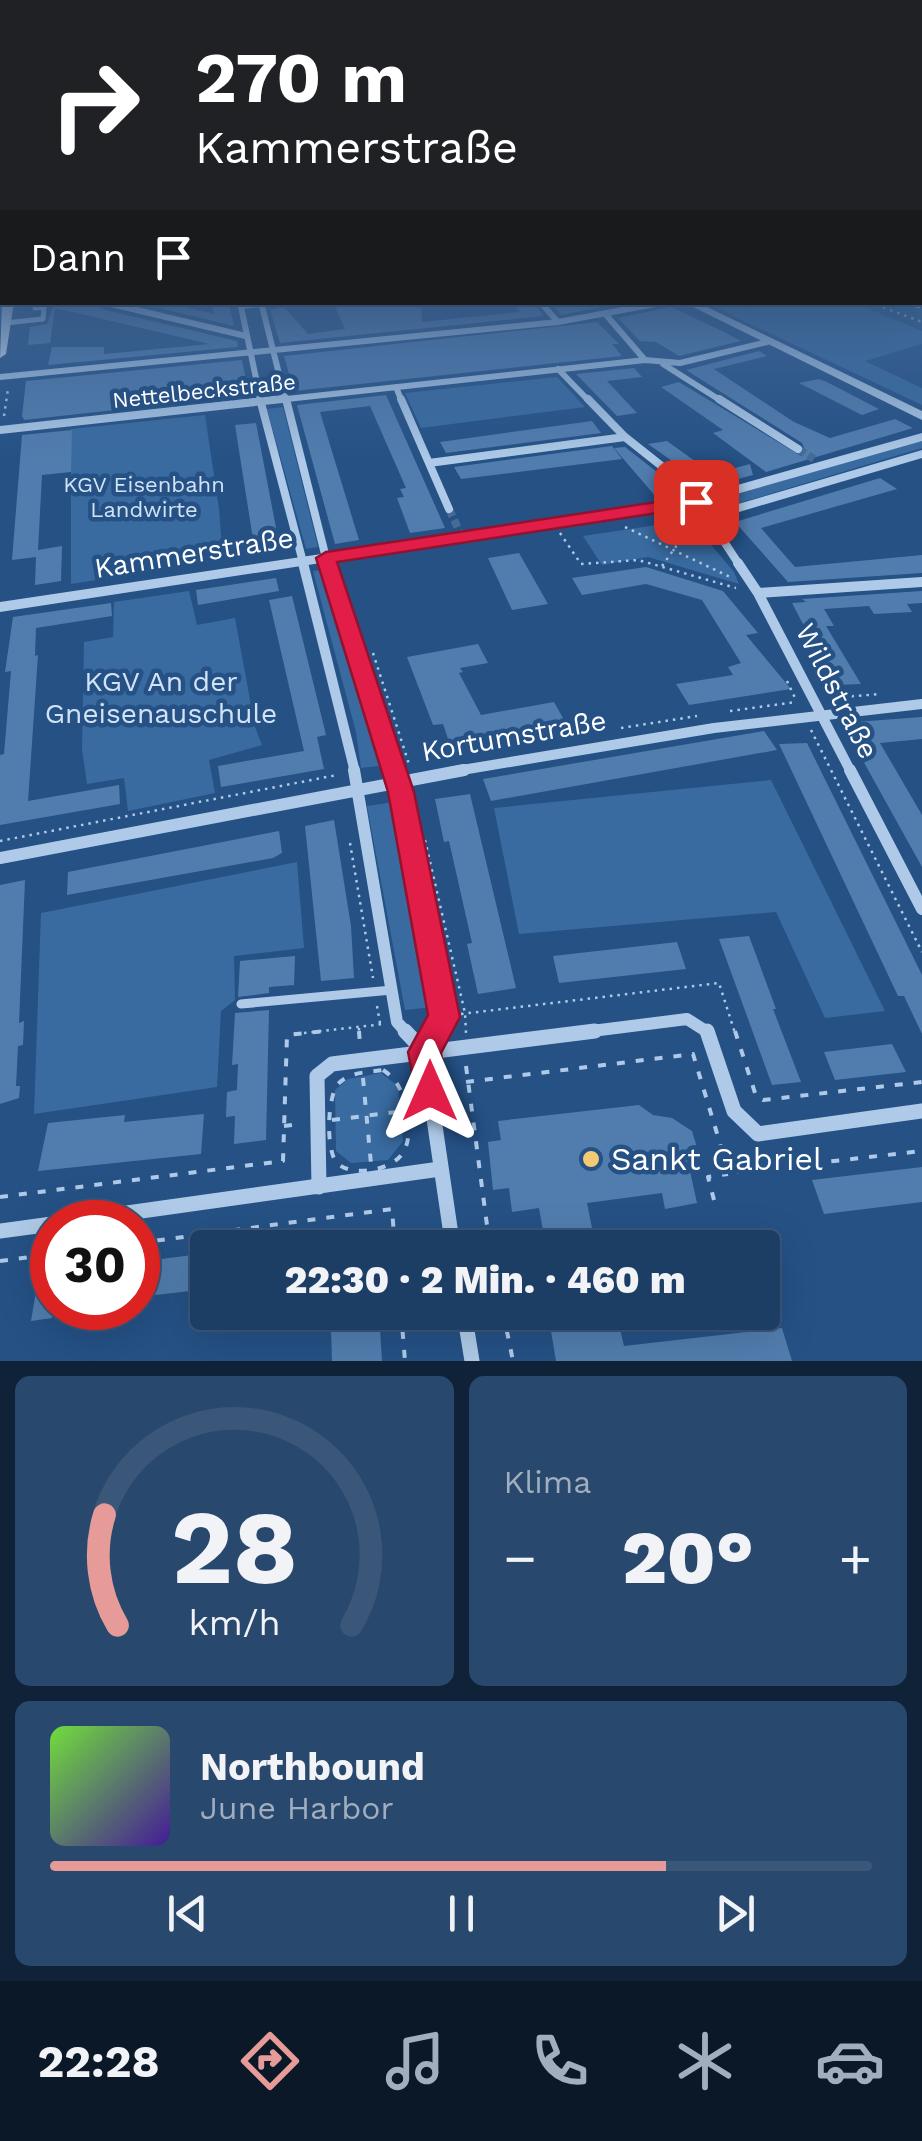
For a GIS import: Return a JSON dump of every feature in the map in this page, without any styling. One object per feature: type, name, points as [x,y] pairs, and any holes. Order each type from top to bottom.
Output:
[{"type":"street","points":[[240,335],[246,336],[348,733],[397,1022],[424,1052],[450,1230]]},
{"type":"street","points":[[268,335],[326,558],[398,781],[444,1017],[424,1052]]},
{"type":"street","points":[[0,378],[430,335]]},
{"type":"street","points":[[622,335],[645,360]]},
{"type":"street","points":[[751,335],[922,416]]},
{"type":"street","name":"Nettelbeckstraße","points":[[0,430],[558,368],[645,360],[680,363],[766,342]]},
{"type":"street","points":[[658,361],[798,450]]},
{"type":"street","name":"Wildstraße","points":[[558,368],[625,437],[688,488],[758,593],[922,909]]},
{"type":"street","points":[[396,387],[449,509]]},
{"type":"street","points":[[429,463],[625,437]]},
{"type":"street","name":"Kammerstraße","points":[[0,607],[701,508],[819,462],[922,437]]},
{"type":"street","name":"Kammerstraße","points":[[701,508],[722,513],[922,454]]},
{"type":"street","points":[[758,593],[922,582]]},
{"type":"street","name":"Kortumstraße","points":[[0,858],[355,788],[820,712],[922,704]]},
{"type":"street","points":[[319,1187],[324,1121],[318,1076],[332,1064],[362,1066],[424,1052],[686,1019],[710,1032],[734,1110],[758,1134],[922,1111]]},
{"type":"street","points":[[160,1209],[319,1187],[371,1174],[440,1170]]},
{"type":"street","points":[[0,1231],[30,1227]]},
{"type":"street","points":[[467,1330],[472,1361]]},
{"type":"lane","points":[[241,1004],[392,990]]},
{"type":"path","points":[[620,523],[630,532],[740,582]]},
{"type":"path","points":[[560,532],[581,564],[638,560],[743,590]]},
{"type":"path","points":[[337,762],[341,791]]},
{"type":"path","points":[[350,841],[380,1024]]},
{"type":"path","points":[[444,1017],[720,982],[756,1096],[763,1100],[922,1082]]},
{"type":"path","points":[[0,1197],[282,1161],[287,1035],[397,1022]]},
{"type":"path","points":[[358,1027],[374,1211]]},
{"type":"path","points":[[466,1082],[693,1054],[729,1174]]},
{"type":"path","points":[[362,1066],[392,1073],[402,1087],[405,1111],[407,1142],[403,1152],[396,1161],[371,1174],[336,1162],[324,1121],[335,1084],[362,1066]]},
{"type":"path","points":[[284,1126],[405,1111]]},
{"type":"path","points":[[714,1200],[708,1177],[922,1150]]},
{"type":"path","points":[[160,1239],[392,1208],[394,1230]]},
{"type":"path","points":[[0,1261],[30,1257]]},
{"type":"path","points":[[402,1330],[405,1361]]},
{"type":"path","points":[[507,1330],[513,1361]]},
{"type":"green space","points":[[773,335],[922,335],[922,344],[865,361],[922,388],[922,405]]},
{"type":"green space","points":[[557,377],[585,407],[421,428],[405,393]]},
{"type":"green space","points":[[283,407],[318,547],[306,549],[267,409]]},
{"type":"green space","name":"KGV Eisenbahn Landwirte","points":[[205,415],[223,560],[71,584],[71,429]]},
{"type":"green space","points":[[922,439],[922,448],[723,508],[714,501]]},
{"type":"green space","points":[[690,520],[734,572],[739,584],[648,557],[602,565],[583,536]]},
{"type":"green space","points":[[324,570],[386,765],[361,768],[356,732],[313,571]]},
{"type":"green space","name":"KGV An der Gneisenauschule","points":[[189,591],[197,625],[235,618],[255,727],[262,745],[209,760],[215,793],[128,811],[124,778],[87,784],[82,749],[84,642],[113,637],[114,602]]},
{"type":"green space","points":[[771,780],[885,1011],[825,1018],[776,912],[519,934],[494,808]]},
{"type":"green space","points":[[395,802],[433,1007],[405,1010],[367,806]]},
{"type":"green space","points":[[297,862],[304,948],[234,956],[235,1000],[221,1011],[217,1087],[34,1114],[41,913]]},
{"type":"green space","points":[[381,1073],[398,1086],[403,1141],[388,1160],[351,1163],[336,1151],[335,1090],[348,1079]]},
{"type":"building","points":[[29,335],[51,335],[50,343],[28,345]]},
{"type":"building","points":[[169,335],[209,335],[237,341],[238,347],[48,365],[52,347],[104,347],[104,354],[210,344]]},
{"type":"building","points":[[277,335],[363,335],[280,343]]},
{"type":"building","points":[[482,335],[610,335],[619,344],[612,344],[622,356],[294,391],[284,356]]},
{"type":"building","points":[[634,335],[728,335],[741,341],[679,356],[656,342],[640,341]]},
{"type":"building","points":[[759,351],[767,356],[714,369],[794,422],[830,438],[895,419],[913,428],[766,472],[713,433],[723,430],[661,387],[679,382],[801,456],[805,450],[802,443],[686,370]]},
{"type":"building","points":[[242,360],[247,385],[239,386],[241,396],[24,420],[22,416],[26,381]]},
{"type":"building","points":[[634,368],[642,377],[607,381],[637,413],[617,416],[576,374]]},
{"type":"building","points":[[819,379],[879,409],[862,415],[799,383]]},
{"type":"building","points":[[386,395],[445,528],[410,533],[397,498],[404,497],[400,489],[406,488],[370,406],[320,412],[359,540],[335,544],[297,405]]},
{"type":"building","points":[[592,421],[601,433],[446,453],[440,442]]},
{"type":"building","points":[[256,423],[280,549],[255,552],[235,425]]},
{"type":"building","points":[[72,430],[71,472],[42,475],[38,550],[62,546],[61,581],[35,585],[36,557],[12,560],[22,435]]},
{"type":"building","points":[[667,441],[713,474],[750,464],[753,475],[709,487],[648,444]]},
{"type":"building","points":[[612,446],[622,459],[461,479],[454,467]]},
{"type":"building","points":[[625,447],[657,472],[675,494],[656,497],[614,448]]},
{"type":"building","points":[[880,478],[897,489],[761,528],[795,567],[922,555],[922,573],[788,582],[735,522]]},
{"type":"building","points":[[519,553],[548,604],[512,610],[488,558]]},
{"type":"building","points":[[646,567],[723,591],[758,633],[746,635],[791,689],[689,705],[676,684],[733,675],[728,667],[741,663],[702,600],[646,584],[582,595],[572,578]]},
{"type":"building","points":[[276,578],[279,591],[198,605],[196,590]]},
{"type":"building","points":[[922,591],[922,603],[907,604],[912,612],[874,614],[869,606],[824,609],[834,626],[826,626],[861,684],[835,685],[792,603],[806,602],[802,599]]},
{"type":"building","points":[[292,596],[326,735],[317,737],[324,769],[221,787],[218,766],[304,751],[269,600]]},
{"type":"building","points":[[111,603],[112,616],[36,628],[35,656],[38,655],[28,801],[119,785],[120,804],[0,825],[0,755],[4,754],[11,671],[5,672],[13,617]]},
{"type":"building","points":[[478,644],[488,663],[460,668],[463,672],[459,673],[481,715],[554,702],[568,727],[451,748],[443,724],[433,725],[407,657]]},
{"type":"building","points":[[922,717],[922,739],[880,743],[922,815],[922,867],[842,723]]},
{"type":"building","points":[[764,731],[777,750],[491,801],[483,779]]},
{"type":"building","points":[[807,743],[922,975],[922,1034],[904,996],[898,996],[779,744]]},
{"type":"building","points":[[470,794],[516,988],[478,994],[467,944],[472,943],[449,841],[444,842],[435,799]]},
{"type":"building","points":[[334,820],[351,926],[354,978],[321,981],[305,826]]},
{"type":"building","points":[[279,831],[282,853],[273,858],[67,895],[68,872]]},
{"type":"building","points":[[25,880],[19,1023],[24,1021],[23,1045],[18,1046],[16,1086],[20,1086],[19,1098],[0,1104],[0,885]]},
{"type":"building","points":[[749,936],[801,1082],[772,1085],[719,939]]},
{"type":"building","points":[[677,942],[686,969],[559,983],[553,956]]},
{"type":"building","points":[[295,956],[294,985],[269,987],[269,993],[238,997],[240,961]]},
{"type":"building","points":[[269,1010],[266,1140],[234,1144],[235,1116],[226,1117],[227,1092],[237,1090],[238,1064],[232,1065],[235,1013]]},
{"type":"building","points":[[892,1044],[906,1072],[835,1080],[824,1052]]},
{"type":"building","name":"Sankt Gabriel","points":[[639,1105],[653,1115],[672,1118],[692,1131],[698,1151],[689,1167],[697,1203],[665,1209],[662,1193],[587,1203],[592,1230],[543,1230],[539,1208],[512,1212],[509,1188],[493,1190],[488,1142],[501,1140],[498,1121]]},
{"type":"building","points":[[204,1114],[201,1154],[38,1171],[48,1123],[125,1115],[124,1122]]},
{"type":"building","points":[[922,1167],[922,1202],[824,1214],[812,1180]]},
{"type":"building","points":[[190,1255],[190,1291],[160,1294],[160,1259]]},
{"type":"building","points":[[782,1328],[792,1361],[556,1361],[551,1331],[620,1330],[624,1346]]},
{"type":"building","points":[[331,1330],[380,1330],[382,1361],[332,1361]]},
{"type":"tunnel","points":[[798,449],[814,459]]},
{"type":"tunnel","points":[[449,509],[462,537]]},
{"type":"place","name":"Sankt Gabriel","points":[[591,1159]]},
{"type":"route","points":[[430,1091],[424,1052],[444,1017],[401,792],[326,558],[696,502]]}]
